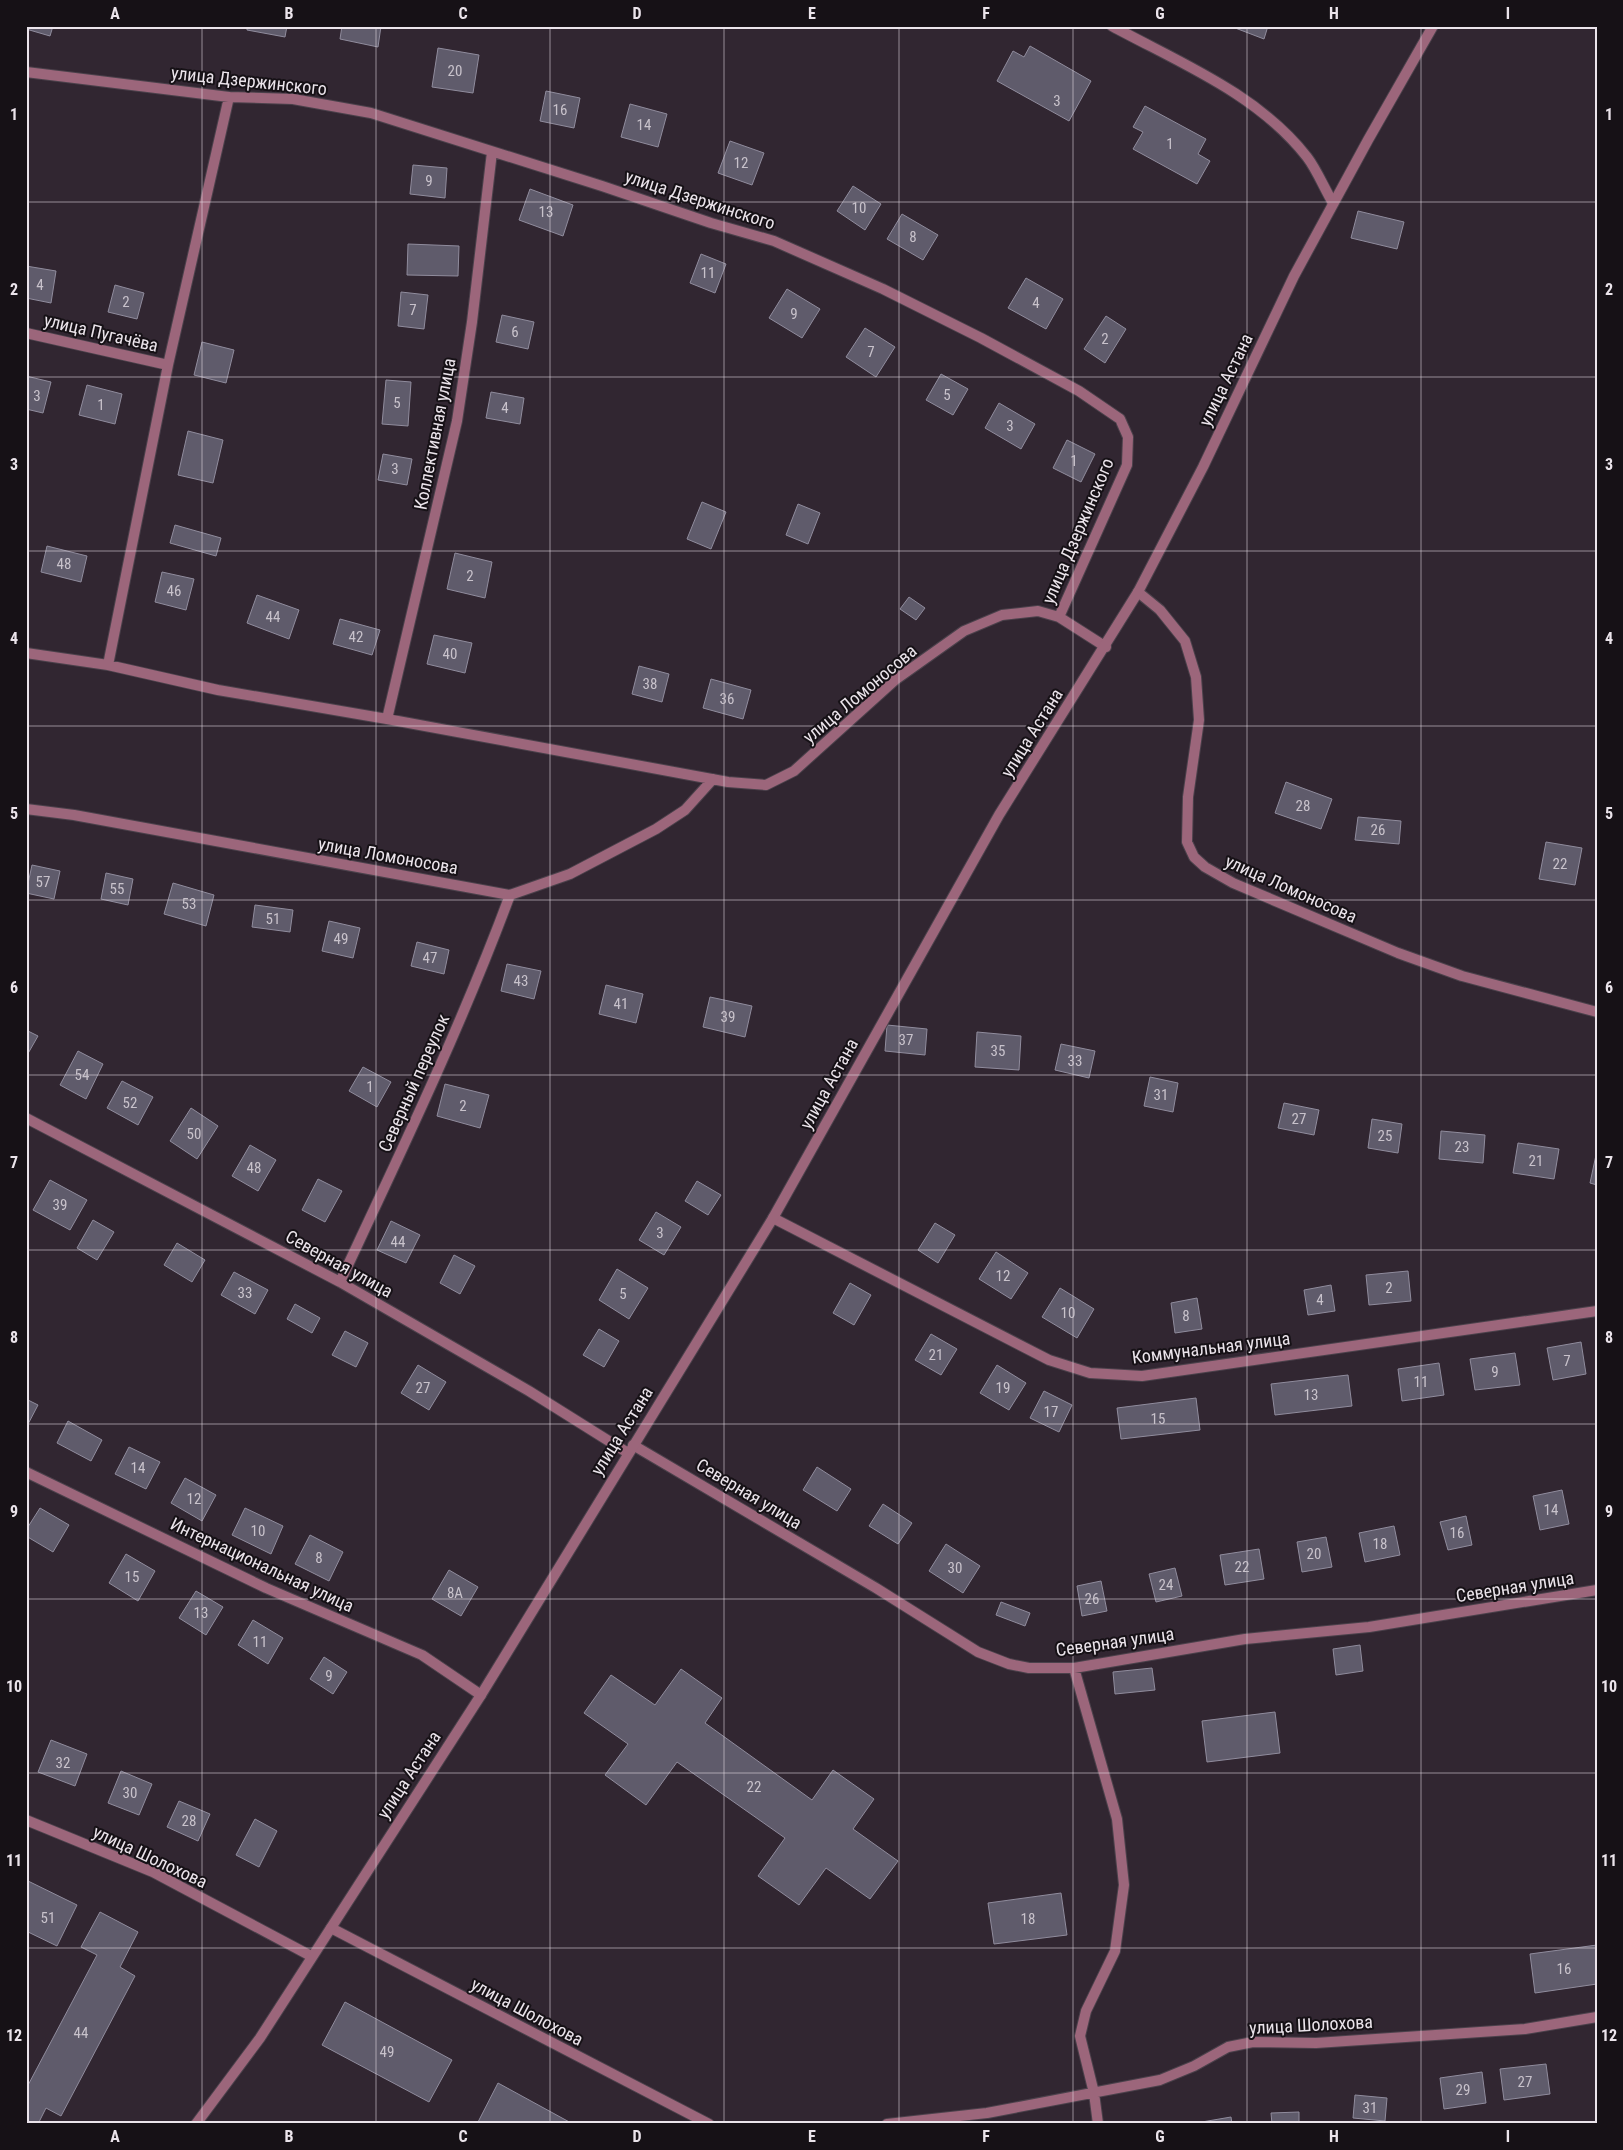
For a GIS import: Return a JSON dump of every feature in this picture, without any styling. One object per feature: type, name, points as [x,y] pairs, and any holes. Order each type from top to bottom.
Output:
[{"type":"street","points":[[1112,26],[1235,93],[1270,118],[1307,157],[1332,203]]},
{"type":"street","name":"улица Астана","points":[[196,2124],[260,2038],[311,1956],[481,1695],[773,1218],[999,815],[1106,647],[1138,592],[1203,467],[1294,276],[1332,203],[1433,26]]},
{"type":"street","name":"улица Дзержинского","points":[[26,72],[229,97],[293,99],[371,113],[602,186],[711,223],[774,241],[883,290],[981,338],[1079,391],[1120,419],[1128,437],[1127,465],[1059,617]]},
{"type":"street","points":[[108,665],[168,365],[229,97]]},
{"type":"street","name":"Коллективная улица","points":[[387,719],[457,421],[472,322],[492,152]]},
{"type":"street","name":"улица Пугачёва","points":[[26,333],[168,365]]},
{"type":"street","name":"улица Ломоносова","points":[[1138,592],[1160,610],[1185,640],[1196,677],[1199,720],[1188,797],[1187,842],[1194,857],[1205,868],[1233,883],[1398,953],[1462,976],[1597,1012]]},
{"type":"street","name":"улица Ломоносова","points":[[26,653],[108,665],[218,690],[387,719],[713,780],[766,784],[794,771],[895,680],[964,631],[1002,615],[1038,611],[1059,617],[1106,647]]},
{"type":"street","name":"улица Ломоносова","points":[[26,809],[74,814],[510,894],[570,874],[656,829],[685,810],[713,780]]},
{"type":"street","name":"Северный переулок","points":[[340,1282],[423,1106],[488,953],[510,894]]},
{"type":"street","name":"Северная улица","points":[[26,1118],[340,1282],[876,1588],[978,1652],[1009,1664],[1029,1668],[1074,1668],[1245,1639],[1369,1627],[1597,1590]]},
{"type":"street","name":"Коммунальная улица","points":[[773,1218],[1050,1360],[1090,1373],[1142,1376],[1597,1311]]},
{"type":"street","name":"Интернациональная улица","points":[[26,1472],[266,1588],[422,1655],[481,1695]]},
{"type":"street","points":[[1074,1668],[1117,1819],[1124,1885],[1115,1952],[1086,2011],[1080,2036],[1094,2093],[1098,2124]]},
{"type":"street","name":"улица Шолохова","points":[[26,1820],[153,1872],[311,1956]]},
{"type":"street","name":"улица Шолохова","points":[[331,1928],[709,2124]]},
{"type":"street","name":"улица Шолохова","points":[[887,2124],[987,2113],[1160,2080],[1194,2066],[1228,2047],[1253,2042],[1316,2042],[1525,2029],[1597,2017]]},
{"type":"building","points":[[26,26],[53,26],[50,36],[26,29]]},
{"type":"building","points":[[247,26],[287,26],[285,37],[247,30]]},
{"type":"building","points":[[342,26],[381,26],[378,47],[340,39]]},
{"type":"building","points":[[1230,26],[1268,26],[1264,39]]},
{"type":"building","points":[[1030,46],[1091,81],[1069,121],[997,81],[1013,51],[1024,57]]},
{"type":"building","points":[[438,48],[479,55],[473,93],[432,87]]},
{"type":"building","points":[[546,91],[580,98],[574,128],[540,121]]},
{"type":"building","points":[[630,104],[667,114],[658,147],[621,137]]},
{"type":"building","points":[[1145,106],[1206,139],[1198,154],[1210,161],[1197,184],[1133,149],[1143,132],[1133,127]]},
{"type":"building","points":[[730,141],[764,153],[752,185],[718,173]]},
{"type":"building","points":[[413,165],[447,168],[445,198],[410,194]]},
{"type":"building","points":[[853,186],[881,204],[865,230],[837,211]]},
{"type":"building","points":[[530,189],[573,205],[563,236],[519,220]]},
{"type":"building","points":[[1358,211],[1404,222],[1397,249],[1351,238]]},
{"type":"building","points":[[902,214],[938,235],[923,260],[887,239]]},
{"type":"building","points":[[408,244],[459,246],[458,276],[407,275]]},
{"type":"building","points":[[701,254],[726,264],[715,293],[690,283]]},
{"type":"building","points":[[26,266],[56,271],[51,303],[26,298]]},
{"type":"building","points":[[1026,278],[1063,299],[1046,329],[1008,308]]},
{"type":"building","points":[[115,285],[144,293],[137,319],[108,312]]},
{"type":"building","points":[[787,289],[820,309],[802,338],[769,318]]},
{"type":"building","points":[[401,292],[428,295],[424,329],[398,326]]},
{"type":"building","points":[[502,315],[534,322],[528,349],[496,342]]},
{"type":"building","points":[[1106,316],[1126,329],[1105,363],[1084,349]]},
{"type":"building","points":[[865,328],[895,347],[876,377],[846,357]]},
{"type":"building","points":[[202,342],[234,350],[226,383],[194,375]]},
{"type":"building","points":[[941,374],[968,389],[953,415],[926,400]]},
{"type":"building","points":[[26,376],[51,382],[43,413],[26,409]]},
{"type":"building","points":[[386,380],[411,382],[408,426],[382,424]]},
{"type":"building","points":[[87,385],[122,394],[115,424],[79,415]]},
{"type":"building","points":[[491,392],[524,398],[520,424],[486,418]]},
{"type":"building","points":[[999,403],[1035,424],[1021,449],[985,428]]},
{"type":"building","points":[[188,431],[223,440],[213,483],[178,475]]},
{"type":"building","points":[[1067,440],[1095,454],[1081,482],[1053,468]]},
{"type":"building","points":[[383,454],[412,459],[407,485],[378,480]]},
{"type":"building","points":[[702,502],[726,512],[711,549],[687,539]]},
{"type":"building","points":[[798,504],[820,513],[808,544],[786,535]]},
{"type":"building","points":[[175,525],[221,538],[216,556],[170,543]]},
{"type":"building","points":[[47,546],[87,556],[81,582],[41,572]]},
{"type":"building","points":[[455,553],[492,562],[485,598],[447,589]]},
{"type":"building","points":[[162,572],[194,579],[186,610],[155,602]]},
{"type":"building","points":[[257,595],[299,610],[289,639],[247,623]]},
{"type":"building","points":[[909,597],[925,608],[916,620],[900,609]]},
{"type":"building","points":[[340,619],[380,630],[372,655],[333,644]]},
{"type":"building","points":[[434,635],[472,643],[465,673],[427,664]]},
{"type":"building","points":[[639,666],[669,674],[662,702],[632,694]]},
{"type":"building","points":[[711,679],[751,690],[743,719],[703,708]]},
{"type":"building","points":[[1286,782],[1332,799],[1321,829],[1275,813]]},
{"type":"building","points":[[1358,817],[1401,821],[1399,844],[1355,840]]},
{"type":"building","points":[[1546,842],[1582,848],[1575,885],[1539,879]]},
{"type":"building","points":[[32,865],[60,871],[54,899],[26,893]]},
{"type":"building","points":[[106,873],[133,879],[128,905],[101,899]]},
{"type":"building","points":[[173,883],[214,895],[206,926],[164,914]]},
{"type":"building","points":[[255,905],[293,910],[290,932],[252,927]]},
{"type":"building","points":[[329,921],[360,928],[353,958],[322,951]]},
{"type":"building","points":[[417,942],[449,950],[444,974],[411,966]]},
{"type":"building","points":[[507,964],[541,971],[534,999],[501,991]]},
{"type":"building","points":[[606,985],[643,994],[636,1023],[599,1014]]},
{"type":"building","points":[[710,997],[752,1006],[745,1037],[703,1027]]},
{"type":"building","points":[[887,1025],[927,1029],[925,1055],[885,1051]]},
{"type":"building","points":[[26,1030],[38,1036],[26,1057]]},
{"type":"building","points":[[977,1032],[1021,1036],[1019,1070],[975,1067]]},
{"type":"building","points":[[1061,1044],[1095,1051],[1089,1078],[1055,1070]]},
{"type":"building","points":[[78,1051],[103,1064],[86,1099],[60,1085]]},
{"type":"building","points":[[363,1067],[391,1082],[377,1107],[349,1091]]},
{"type":"building","points":[[1150,1077],[1178,1083],[1173,1112],[1144,1106]]},
{"type":"building","points":[[122,1081],[153,1097],[138,1125],[107,1108]]},
{"type":"building","points":[[445,1084],[489,1095],[480,1128],[437,1116]]},
{"type":"building","points":[[1284,1103],[1319,1110],[1314,1135],[1278,1128]]},
{"type":"building","points":[[191,1108],[218,1126],[197,1159],[170,1141]]},
{"type":"building","points":[[1372,1119],[1402,1124],[1398,1153],[1368,1148]]},
{"type":"building","points":[[1441,1131],[1485,1135],[1483,1163],[1439,1159]]},
{"type":"building","points":[[1518,1143],[1559,1149],[1554,1179],[1513,1173]]},
{"type":"building","points":[[250,1145],[276,1160],[258,1191],[232,1176]]},
{"type":"building","points":[[1597,1155],[1597,1185],[1590,1183]]},
{"type":"building","points":[[318,1179],[342,1191],[325,1222],[302,1210]]},
{"type":"building","points":[[50,1180],[87,1200],[70,1230],[33,1210]]},
{"type":"building","points":[[697,1181],[721,1195],[708,1215],[685,1201]]},
{"type":"building","points":[[656,1212],[681,1227],[664,1255],[639,1240]]},
{"type":"building","points":[[93,1220],[114,1232],[97,1260],[77,1248]]},
{"type":"building","points":[[391,1221],[420,1235],[406,1263],[377,1250]]},
{"type":"building","points":[[935,1223],[955,1235],[938,1263],[918,1250]]},
{"type":"building","points":[[177,1243],[205,1260],[192,1282],[164,1265]]},
{"type":"building","points":[[996,1252],[1028,1273],[1011,1299],[979,1279]]},
{"type":"building","points":[[454,1255],[475,1266],[460,1294],[440,1283]]},
{"type":"building","points":[[617,1269],[648,1288],[629,1319],[599,1300]]},
{"type":"building","points":[[1408,1271],[1411,1301],[1369,1305],[1366,1275]]},
{"type":"building","points":[[234,1272],[268,1290],[255,1314],[221,1295]]},
{"type":"building","points":[[850,1283],[871,1295],[854,1325],[833,1313]]},
{"type":"building","points":[[1331,1285],[1335,1311],[1308,1315],[1304,1290]]},
{"type":"building","points":[[1060,1288],[1094,1309],[1077,1338],[1042,1317]]},
{"type":"building","points":[[1197,1298],[1202,1329],[1175,1333],[1171,1303]]},
{"type":"building","points":[[295,1304],[320,1318],[312,1333],[287,1319]]},
{"type":"building","points":[[599,1329],[619,1341],[604,1367],[583,1355]]},
{"type":"building","points":[[345,1331],[368,1343],[356,1367],[332,1355]]},
{"type":"building","points":[[931,1334],[957,1349],[941,1375],[915,1360]]},
{"type":"building","points":[[1581,1342],[1586,1374],[1553,1380],[1547,1348]]},
{"type":"building","points":[[1515,1353],[1520,1385],[1475,1390],[1470,1359]]},
{"type":"building","points":[[1439,1363],[1444,1395],[1402,1401],[1398,1369]]},
{"type":"building","points":[[418,1365],[446,1382],[429,1410],[401,1393]]},
{"type":"building","points":[[997,1365],[1026,1383],[1009,1410],[980,1393]]},
{"type":"building","points":[[1348,1375],[1352,1406],[1275,1415],[1271,1384]]},
{"type":"building","points":[[1044,1391],[1072,1405],[1059,1432],[1030,1418]]},
{"type":"building","points":[[1196,1398],[1200,1430],[1121,1439],[1117,1408]]},
{"type":"building","points":[[26,1399],[38,1405],[26,1428]]},
{"type":"building","points":[[68,1421],[102,1440],[91,1461],[57,1443]]},
{"type":"building","points":[[129,1447],[160,1462],[146,1489],[115,1474]]},
{"type":"building","points":[[817,1467],[851,1489],[837,1511],[803,1490]]},
{"type":"building","points":[[185,1478],[216,1495],[202,1521],[171,1503]]},
{"type":"building","points":[[1562,1490],[1569,1524],[1540,1530],[1533,1496]]},
{"type":"building","points":[[883,1504],[912,1523],[898,1544],[869,1526]]},
{"type":"building","points":[[40,1508],[69,1525],[53,1552],[26,1536],[26,1530]]},
{"type":"building","points":[[245,1508],[283,1526],[271,1554],[232,1535]]},
{"type":"building","points":[[1466,1516],[1472,1545],[1448,1550],[1440,1522]]},
{"type":"building","points":[[1394,1526],[1400,1555],[1365,1562],[1359,1533]]},
{"type":"building","points":[[310,1535],[343,1552],[329,1581],[295,1564]]},
{"type":"building","points":[[1326,1537],[1332,1567],[1302,1572],[1297,1542]]},
{"type":"building","points":[[946,1544],[980,1566],[963,1593],[929,1571]]},
{"type":"building","points":[[1259,1549],[1264,1579],[1225,1585],[1220,1555]]},
{"type":"building","points":[[126,1554],[155,1571],[138,1601],[109,1583]]},
{"type":"building","points":[[1175,1568],[1182,1596],[1156,1602],[1149,1574]]},
{"type":"building","points":[[449,1570],[478,1587],[461,1616],[432,1599]]},
{"type":"building","points":[[1101,1581],[1107,1611],[1082,1616],[1077,1586]]},
{"type":"building","points":[[196,1591],[223,1607],[206,1635],[179,1618]]},
{"type":"building","points":[[1001,1602],[1030,1613],[1025,1626],[996,1615]]},
{"type":"building","points":[[253,1620],[283,1638],[268,1664],[238,1645]]},
{"type":"building","points":[[1360,1645],[1363,1671],[1336,1675],[1333,1649]]},
{"type":"building","points":[[324,1657],[347,1672],[333,1694],[310,1679]]},
{"type":"building","points":[[1152,1668],[1155,1690],[1115,1694],[1113,1672]]},
{"type":"building","points":[[681,1669],[722,1698],[705,1723],[812,1800],[833,1770],[874,1799],[853,1829],[898,1861],[870,1899],[826,1868],[799,1905],[758,1876],[785,1838],[677,1762],[646,1805],[605,1775],[628,1744],[584,1713],[611,1675],[655,1705]]},
{"type":"building","points":[[1275,1712],[1280,1753],[1207,1762],[1202,1721]]},
{"type":"building","points":[[51,1740],[87,1754],[75,1786],[38,1772]]},
{"type":"building","points":[[121,1771],[152,1784],[139,1815],[108,1803]]},
{"type":"building","points":[[179,1801],[210,1814],[198,1841],[167,1827]]},
{"type":"building","points":[[255,1819],[277,1831],[259,1867],[236,1855]]},
{"type":"building","points":[[26,1880],[77,1905],[57,1946],[26,1931]]},
{"type":"building","points":[[1061,1893],[1067,1935],[994,1944],[988,1903]]},
{"type":"building","points":[[100,1912],[138,1932],[120,1967],[135,1976],[61,2116],[46,2108],[38,2124],[26,2124],[26,2089],[97,1955],[81,1947]]},
{"type":"building","points":[[1597,1945],[1597,1984],[1535,1993],[1530,1954]]},
{"type":"building","points":[[345,2002],[452,2060],[429,2102],[322,2045]]},
{"type":"building","points":[[1546,2064],[1550,2094],[1504,2100],[1500,2069]]},
{"type":"building","points":[[1482,2072],[1486,2103],[1444,2109],[1440,2078]]},
{"type":"building","points":[[498,2083],[573,2124],[477,2124]]},
{"type":"building","points":[[1355,2095],[1387,2098],[1385,2121],[1353,2118]]},
{"type":"building","points":[[1299,2112],[1299,2124],[1272,2124],[1271,2113]]},
{"type":"building","points":[[1231,2117],[1232,2124],[1196,2124],[1196,2123]]}]
